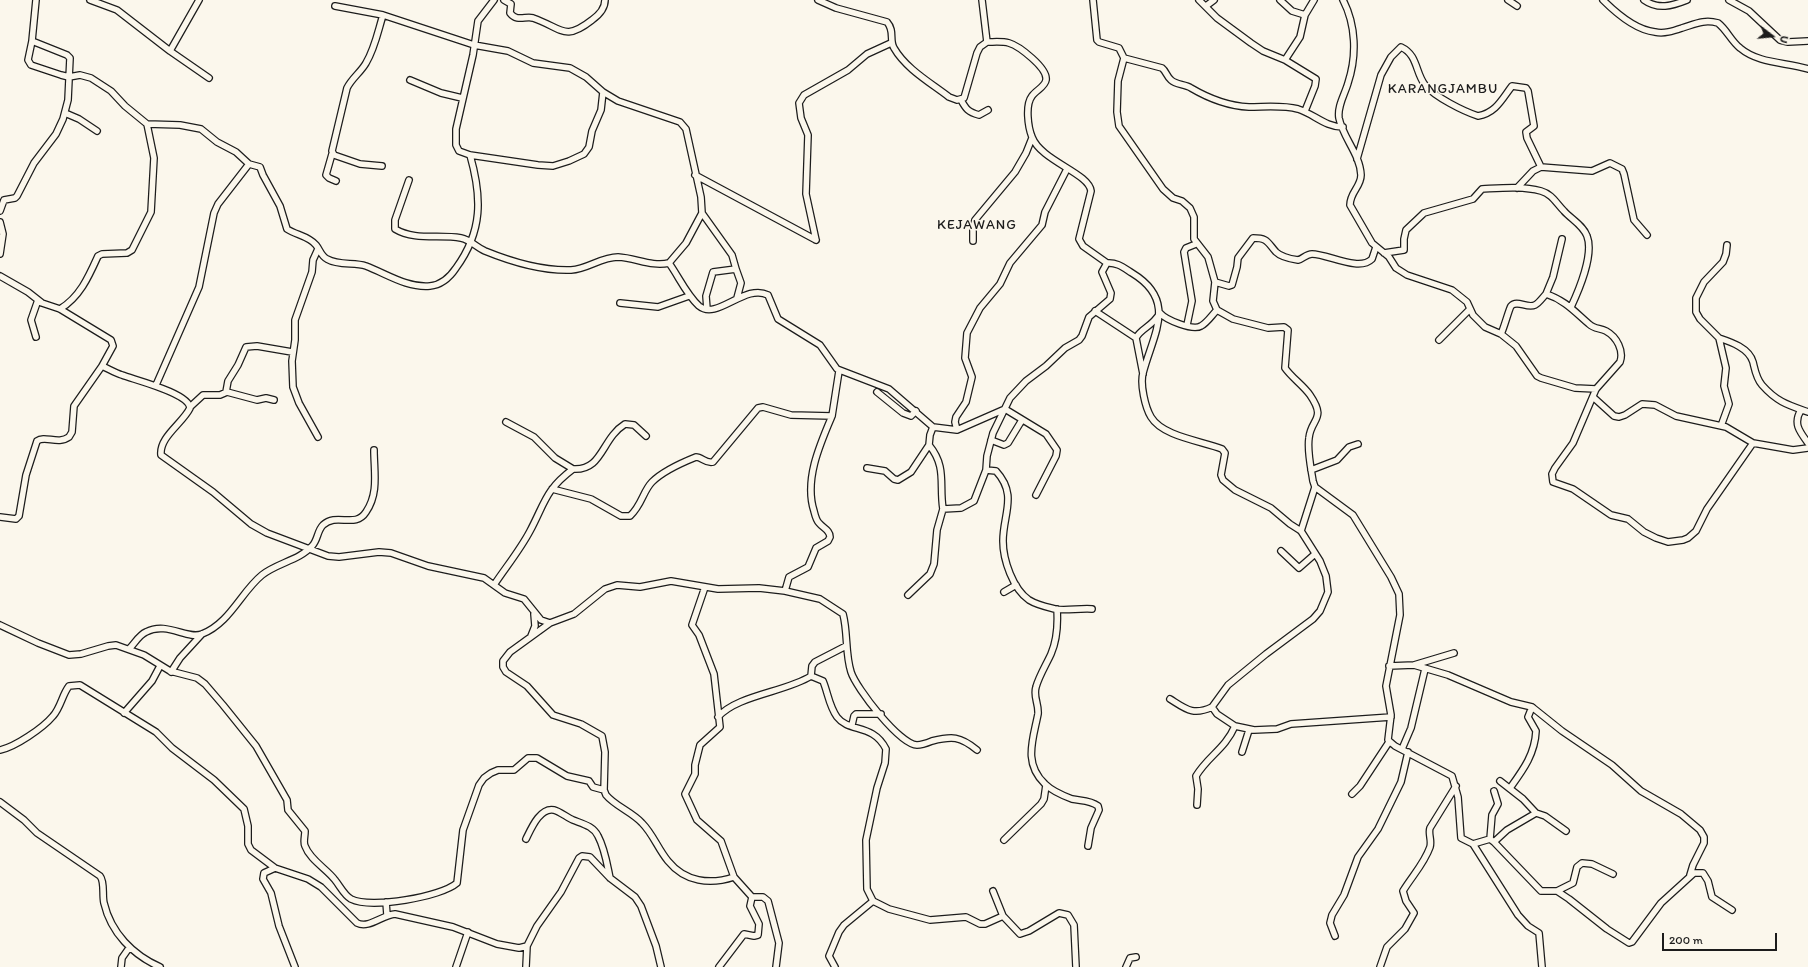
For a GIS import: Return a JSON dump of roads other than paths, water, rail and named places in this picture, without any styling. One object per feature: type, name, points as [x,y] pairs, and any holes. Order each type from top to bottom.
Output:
[{"type":"street","points":[[36,0],[32,41],[28,56],[30,64],[69,77],[80,75],[91,78],[102,84],[147,124],[154,158],[151,212],[144,230],[132,250],[127,253],[102,254],[98,256],[79,293],[70,303],[60,309]]},
{"type":"street","points":[[90,0],[117,10],[170,51],[209,78]]},
{"type":"street","points":[[170,51],[199,0]]},
{"type":"street","points":[[494,0],[478,21],[473,54],[456,129],[456,145],[459,151],[470,155],[546,166],[569,161],[584,154],[589,147],[592,131],[601,110],[603,92]]},
{"type":"street","points":[[504,0],[511,4],[510,13],[513,17],[523,19],[532,18],[571,32],[582,28],[595,18],[605,7],[605,0]]},
{"type":"street","points":[[818,0],[836,8],[887,22],[892,30],[891,43],[905,63],[949,97],[961,100],[967,111],[979,115],[988,110]]},
{"type":"street","points":[[1093,0],[1097,40],[1119,48],[1124,58],[1118,81],[1117,112],[1119,126],[1163,189],[1173,198],[1182,201],[1190,208],[1194,217],[1194,239],[1196,244],[1208,257],[1215,282],[1214,301],[1217,310],[1233,319],[1268,328],[1284,327],[1288,330],[1285,368],[1310,396],[1318,414],[1318,419],[1310,432],[1308,439],[1314,489],[1301,531]]},
{"type":"street","points":[[1200,0],[1217,18],[1257,47],[1285,60],[1316,79],[1316,86],[1305,112]]},
{"type":"street","points":[[1206,6],[1214,0]]},
{"type":"street","points":[[1280,0],[1292,11],[1305,15]]},
{"type":"street","points":[[1285,60],[1300,37],[1305,15],[1314,0]]},
{"type":"street","points":[[1343,0],[1352,22],[1354,53],[1350,77],[1339,118],[1360,169],[1360,182],[1352,193],[1350,205],[1364,232],[1376,247],[1384,253],[1401,272],[1452,290],[1463,298],[1473,315],[1485,327],[1501,334],[1516,346],[1537,376],[1575,388],[1596,389]]},
{"type":"street","points":[[1508,0],[1517,6]]},
{"type":"street","points":[[1603,0],[1625,18],[1642,28],[1654,32],[1666,32],[1702,21],[1718,23],[1740,48],[1750,54],[1808,69]]},
{"type":"street","points":[[1644,0],[1650,4],[1670,6],[1687,0]]},
{"type":"street","points":[[1729,0],[1749,11],[1780,40],[1788,42],[1808,42]]},
{"type":"street","points":[[982,1],[987,42]]},
{"type":"street","points":[[335,6],[383,15],[474,45],[508,51],[533,63],[570,68],[586,77],[603,92],[632,107],[675,119],[684,125],[701,197],[702,213],[686,243],[669,263],[655,264],[620,257],[610,258],[572,270],[544,268],[513,261],[483,250],[472,242],[452,237],[420,236],[395,229],[395,220],[409,180]]},
{"type":"street","points":[[336,180],[329,178],[326,175],[347,88],[370,56],[383,15]]},
{"type":"street","points":[[0,211],[4,200],[15,198],[17,196],[34,163],[56,134],[66,113],[70,58],[67,55],[32,41]]},
{"type":"street","points":[[961,100],[965,95],[977,53],[980,47],[987,42],[1010,43],[1028,56],[1045,72],[1045,83],[1033,94],[1029,103],[1028,113],[1032,138],[1026,154],[1015,172],[975,220],[973,227],[973,241]]},
{"type":"street","points":[[695,175],[816,240],[806,194],[808,135],[801,118],[799,103],[804,95],[848,70],[867,54],[891,43]]},
{"type":"street","points":[[1357,159],[1381,75],[1391,57],[1401,47],[1414,57],[1420,79],[1426,86],[1446,100],[1478,116],[1489,113],[1496,108],[1512,86],[1526,88],[1528,91],[1534,126],[1526,132],[1527,138],[1541,167]]},
{"type":"street","points":[[1124,58],[1162,68],[1175,83],[1188,87],[1200,94],[1218,101],[1239,106],[1282,107],[1305,112],[1325,124],[1343,127]]},
{"type":"street","points":[[410,80],[441,93],[462,98]]},
{"type":"street","points":[[66,113],[79,119],[97,131]]},
{"type":"street","points":[[147,124],[180,125],[201,129],[217,142],[236,152],[249,164],[260,167],[282,211],[287,229],[311,241],[322,255],[334,262],[366,266],[413,285],[431,286],[438,284],[450,276],[472,242],[478,218],[475,174],[470,155]]},
{"type":"street","points":[[1032,138],[1049,157],[1085,180],[1091,187],[1079,241],[1107,264],[1112,263],[1122,266],[1143,280],[1155,297],[1160,313],[1159,325],[1143,374]]},
{"type":"street","points":[[332,154],[360,164],[382,166]]},
{"type":"street","points":[[1517,188],[1533,171],[1541,167],[1592,170],[1610,163],[1615,164],[1622,169],[1624,174],[1634,220],[1647,235]]},
{"type":"street","points":[[156,385],[199,287],[214,213],[218,204],[249,164]]},
{"type":"street","points":[[957,430],[955,422],[956,417],[966,402],[972,377],[965,358],[967,333],[980,308],[1000,284],[1010,262],[1042,225],[1045,212],[1067,169]]},
{"type":"street","points":[[1384,253],[1404,250],[1406,230],[1429,211],[1442,209],[1473,199],[1482,188],[1517,188],[1541,191],[1551,195],[1587,235],[1588,256],[1582,282],[1571,307]]},
{"type":"street","points":[[702,213],[732,255],[741,283],[737,298]]},
{"type":"street","points":[[0,222],[3,234],[0,254]]},
{"type":"street","points":[[1215,282],[1229,286],[1232,285],[1234,282],[1238,258],[1253,238],[1269,241],[1282,256],[1298,260],[1311,254],[1351,263],[1367,262],[1372,259],[1376,247]]},
{"type":"street","points":[[1501,334],[1508,318],[1509,309],[1513,304],[1536,305],[1546,294],[1553,277],[1562,239]]},
{"type":"street","points":[[1187,325],[1192,301],[1184,252],[1186,248],[1196,244]]},
{"type":"street","points":[[1727,245],[1723,262],[1704,282],[1696,298],[1696,312],[1700,319],[1719,338],[1730,342],[1750,356],[1761,384],[1775,398],[1785,405],[1808,412]]},
{"type":"street","points":[[318,249],[313,260],[312,272],[295,320],[295,340],[292,352],[293,387],[299,403],[318,437]]},
{"type":"street","points":[[669,263],[689,296],[701,307],[706,309],[714,309],[737,298],[757,292],[768,295],[778,319],[817,342],[839,371],[889,389],[934,428],[957,430],[1005,409]]},
{"type":"street","points":[[944,508],[961,508],[974,501],[986,470],[992,440],[1005,409],[1016,390],[1046,366],[1065,348],[1079,340],[1089,317],[1107,302],[1111,296],[1110,289],[1102,272],[1107,264]]},
{"type":"street","points":[[706,309],[706,296],[713,272],[736,269]]},
{"type":"street","points":[[0,276],[28,292],[38,300],[60,309],[113,342],[113,346],[102,366],[74,406],[71,435],[65,440],[56,441],[42,439],[37,441],[26,475],[19,516],[16,519],[0,517]]},
{"type":"street","points":[[1546,294],[1561,300],[1571,307],[1590,325],[1609,333],[1615,338],[1622,352],[1620,362],[1596,389],[1573,443],[1552,474],[1553,482],[1573,489],[1611,515],[1628,518],[1644,532],[1663,541],[1682,540],[1693,535],[1700,526],[1706,508],[1753,443]]},
{"type":"street","points":[[620,303],[658,307],[689,296]]},
{"type":"street","points":[[36,337],[31,320],[38,300]]},
{"type":"street","points":[[1439,340],[1470,309]]},
{"type":"street","points":[[1160,313],[1166,319],[1174,323],[1197,328],[1217,310]]},
{"type":"street","points":[[1095,311],[1136,338]]},
{"type":"street","points":[[1160,313],[1155,321],[1138,333],[1136,338],[1148,409],[1155,422],[1183,437],[1222,449],[1225,453],[1221,474],[1224,480],[1234,490],[1267,505],[1301,531],[1326,576],[1328,592],[1320,611],[1228,685],[1212,707],[1198,712],[1193,712],[1170,699]]},
{"type":"street","points":[[1719,338],[1726,368],[1724,389],[1729,404],[1721,426]]},
{"type":"street","points":[[226,392],[228,381],[238,365],[246,347],[257,346],[292,352]]},
{"type":"street","points":[[102,366],[120,375],[156,385],[187,402],[190,407]]},
{"type":"street","points":[[785,590],[789,577],[808,567],[816,548],[828,541],[830,537],[829,532],[819,523],[816,517],[811,490],[816,457],[832,416],[839,371]]},
{"type":"street","points":[[274,400],[266,398],[257,400],[226,392],[220,395],[203,395],[190,407],[188,412],[164,442],[161,449],[161,454],[213,492],[251,524],[266,533],[308,550],[328,556],[340,557],[363,553],[391,553],[428,566],[484,578],[505,593],[524,599],[543,622],[550,623]]},
{"type":"street","points":[[877,392],[907,415],[911,416],[916,411]]},
{"type":"street","points":[[1593,397],[1614,416],[1619,417],[1625,415],[1634,408],[1649,404],[1661,407],[1676,416],[1721,426],[1753,443],[1793,450],[1808,448]]},
{"type":"street","points":[[552,489],[591,499],[621,516],[630,516],[638,509],[652,482],[675,466],[696,457],[699,457],[709,463],[713,462],[758,408],[791,415],[832,416]]},
{"type":"street","points":[[1005,409],[1046,434],[1057,450],[1056,456],[1036,495]]},
{"type":"street","points":[[1801,410],[1797,416],[1797,423],[1808,443]]},
{"type":"street","points":[[992,440],[1004,445],[1008,443],[1022,420]]},
{"type":"street","points":[[506,422],[534,437],[555,458],[573,469],[581,470],[590,467],[594,463],[607,440],[625,424],[634,425],[646,436]]},
{"type":"street","points":[[867,468],[885,471],[894,479],[898,480],[911,472],[929,445],[930,435],[934,428]]},
{"type":"street","points":[[1312,470],[1337,460],[1349,447],[1358,444]]},
{"type":"street","points":[[908,595],[930,574],[934,564],[936,530],[944,508],[941,494],[942,476],[940,463],[936,454],[929,445]]},
{"type":"street","points":[[171,672],[180,658],[202,634],[221,622],[261,576],[271,568],[308,550],[314,544],[323,525],[330,521],[346,519],[357,521],[361,518],[367,511],[375,494],[374,450]]},
{"type":"street","points":[[494,585],[530,532],[541,505],[558,480],[573,469]]},
{"type":"street","points":[[986,470],[996,471],[1003,479],[1007,492],[1008,509],[1003,541],[1008,566],[1016,585],[1028,599],[1057,609],[1092,609]]},
{"type":"street","points":[[1314,489],[1353,515],[1396,586],[1400,600],[1400,615],[1386,686],[1391,715],[1387,738],[1389,742],[1452,776],[1458,797],[1461,838],[1471,844],[1513,909],[1528,926],[1539,933],[1542,967]]},
{"type":"street","points":[[1281,551],[1299,568],[1315,554]]},
{"type":"street","points":[[734,877],[720,881],[703,882],[676,868],[668,861],[650,831],[643,823],[609,798],[604,790],[605,752],[602,736],[581,724],[553,714],[527,686],[506,672],[503,667],[503,661],[510,652],[550,623],[574,614],[598,594],[609,587],[617,585],[640,587],[671,581],[718,589],[759,588],[785,590],[820,599],[842,614],[846,627],[846,646],[851,672],[858,688],[899,735],[913,745],[919,745],[950,737],[962,740],[977,750]]},
{"type":"street","points":[[1004,592],[1016,585]]},
{"type":"street","points":[[705,587],[692,625],[699,635],[714,674],[720,727],[700,745],[695,765],[696,774],[685,794],[697,820],[721,841],[734,877],[752,897],[763,897],[768,901],[779,943],[776,967]]},
{"type":"street","points":[[531,636],[536,620],[532,608]]},
{"type":"street","points":[[1057,609],[1055,640],[1052,652],[1035,689],[1038,714],[1030,754],[1036,774],[1046,785],[1072,799],[1089,801],[1098,806],[1099,810],[1091,828],[1088,846]]},
{"type":"street","points":[[0,625],[38,643],[70,655],[116,645],[150,658],[171,672],[190,675],[205,684],[256,746],[287,800],[288,810],[305,831],[304,842],[306,849],[330,873],[346,895],[357,901],[368,903],[386,902],[438,893],[457,883],[463,830],[479,785],[484,778],[491,773],[498,770],[514,770],[528,758],[537,758],[567,776],[589,781],[594,787],[604,790]]},
{"type":"street","points":[[129,649],[139,636],[151,630],[163,628],[193,635],[202,634]]},
{"type":"street","points":[[811,676],[812,666],[815,662],[846,646]]},
{"type":"street","points":[[1389,666],[1414,665],[1454,653]]},
{"type":"street","points":[[1414,665],[1448,675],[1511,702],[1532,706],[1562,731],[1612,765],[1641,791],[1681,814],[1700,830],[1704,837],[1704,843],[1693,865],[1690,875]]},
{"type":"street","points":[[124,713],[152,681],[160,666]]},
{"type":"street","points":[[1402,749],[1410,728],[1425,669]]},
{"type":"street","points":[[718,716],[736,704],[782,689],[811,676],[823,681],[828,699],[837,718],[845,723],[874,734],[884,745],[887,754],[877,788],[866,840],[867,889],[874,901],[889,909],[930,920],[966,917],[980,924],[985,924],[1003,916]]},
{"type":"street","points":[[0,750],[7,748],[33,733],[52,717],[60,704],[64,692],[69,686],[80,685],[156,732],[172,748],[214,780],[239,802],[246,816],[248,844],[251,850],[276,868],[308,879],[321,887],[353,921],[362,925],[371,923],[387,915],[404,916],[468,932],[497,944],[519,948],[527,946]]},
{"type":"street","points":[[1510,788],[1528,763],[1531,755],[1536,731],[1528,717],[1532,706]]},
{"type":"street","points":[[1212,707],[1217,714],[1235,726],[1249,730],[1269,730],[1291,724],[1391,715]]},
{"type":"street","points":[[852,725],[856,714],[881,714]]},
{"type":"street","points":[[1197,805],[1198,789],[1196,776],[1210,758],[1228,741],[1235,726]]},
{"type":"street","points":[[1242,752],[1249,730]]},
{"type":"street","points":[[1352,794],[1360,786],[1389,742]]},
{"type":"street","points":[[1335,936],[1330,923],[1332,915],[1344,895],[1358,857],[1385,817],[1401,782],[1408,752]]},
{"type":"street","points":[[1500,781],[1510,788],[1536,813],[1545,816],[1566,831]]},
{"type":"street","points":[[1004,840],[1041,804],[1044,799],[1046,785]]},
{"type":"street","points":[[1380,967],[1387,947],[1405,929],[1414,913],[1406,901],[1403,891],[1416,874],[1429,849],[1431,842],[1429,833],[1430,828],[1456,786]]},
{"type":"street","points":[[1494,791],[1498,804],[1492,815],[1492,841],[1541,891],[1557,891],[1573,882],[1577,867],[1582,863],[1592,864],[1612,874]]},
{"type":"street","points":[[0,802],[24,820],[37,833],[101,877],[104,904],[121,939],[129,948],[160,967]]},
{"type":"street","points":[[526,839],[539,817],[547,811],[557,810],[565,817],[590,826],[595,831],[605,853],[610,878]]},
{"type":"street","points":[[1471,844],[1492,841],[1507,830],[1536,813]]},
{"type":"street","points":[[526,967],[527,946],[537,926],[561,892],[579,858],[582,856],[590,857],[610,878],[635,897],[642,906],[656,946],[661,967]]},
{"type":"street","points":[[276,868],[264,873],[263,879],[271,893],[279,926],[295,967]]},
{"type":"street","points":[[1557,891],[1607,929],[1629,943],[1632,942],[1661,903],[1690,875],[1696,872],[1703,873],[1708,881],[1712,898],[1732,910]]},
{"type":"street","points":[[993,891],[1003,916],[1009,924],[1022,934],[1059,913],[1068,915],[1074,925],[1076,967]]},
{"type":"street","points":[[720,967],[744,934],[754,936],[758,935],[759,924],[750,906],[752,897]]},
{"type":"street","points":[[835,967],[829,956],[838,932],[844,925],[874,901]]},
{"type":"street","points":[[386,902],[387,915]]},
{"type":"street","points":[[456,967],[468,932]]},
{"type":"street","points":[[120,967],[122,958],[129,948]]},
{"type":"street","points":[[1126,967],[1130,958],[1136,957]]},
{"type":"district","name":"KARANGJAMBU","points":[[1443,89]]},
{"type":"district","name":"KEJAWANG","points":[[977,225]]}]
